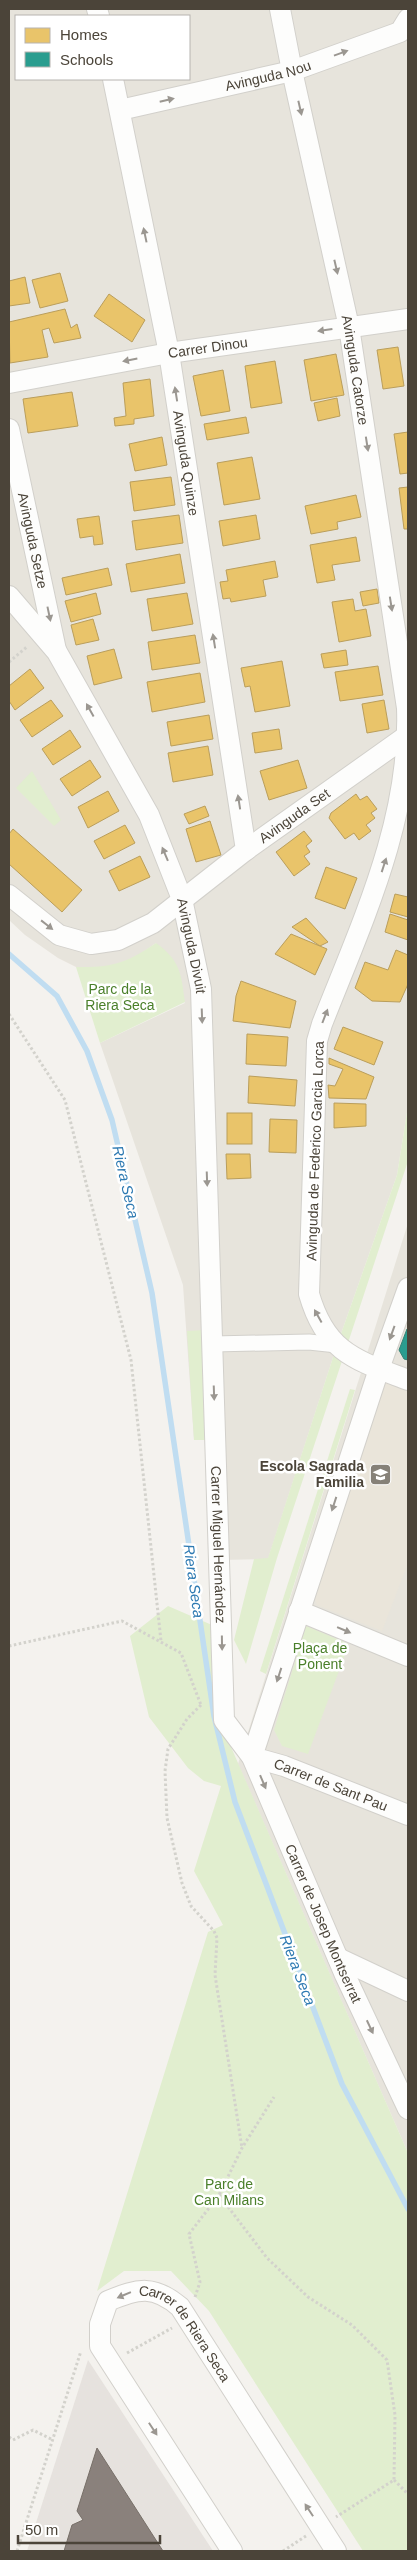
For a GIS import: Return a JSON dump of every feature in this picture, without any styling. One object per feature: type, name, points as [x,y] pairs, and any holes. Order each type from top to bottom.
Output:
[{"type":"street","name":"Avinguda Catorze","points":[[280,9],[292,72],[349,326],[405,698],[408,735]]},
{"type":"street","name":"Avinguda Nou","points":[[120,110],[292,72],[400,32],[408,19]]},
{"type":"street","name":"Avinguda Quinze","points":[[113,80],[170,353],[246,850]]},
{"type":"street","name":"Carrer Dinou","points":[[9,383],[170,353],[408,319]]},
{"type":"street","name":"Avinguda Setze","points":[[9,429],[57,652]]},
{"type":"street","name":"Avinguda Divuit","points":[[9,596],[57,652],[149,815],[182,900],[201,990],[213,1344]]},
{"type":"street","name":"Avinguda Set","points":[[9,895],[59,935],[91,944],[118,940],[152,923],[246,850],[408,735]]},
{"type":"street","name":"Avinguda de Federico Garcia Lorca","points":[[408,735],[392,835],[384,866],[317,1040],[310,1294],[315,1313],[337,1345],[351,1357],[408,1380]]},
{"type":"street","points":[[252,1757],[379,1368],[408,1288]]},
{"type":"street","points":[[213,1344],[308,1342],[337,1345]]},
{"type":"street","name":"Carrer Miguel Hernández","points":[[213,1344],[224,1720]]},
{"type":"street","points":[[300,1611],[408,1656]]},
{"type":"street","name":"Carrer de Josep Montserrat","points":[[224,1720],[252,1757],[338,1958],[408,2109]]},
{"type":"street","name":"Carrer de Sant Pau","points":[[252,1757],[284,1766],[408,1815]]},
{"type":"street","points":[[338,1958],[408,1990]]},
{"type":"street","name":"Carrer de Riera Seca","points":[[232,2551],[100,2346],[100,2324],[108,2301],[132,2291],[163,2293],[180,2308],[336,2551]]},
{"type":"path","points":[[9,662],[42,635]]},
{"type":"path","points":[[9,1014],[65,1100],[131,1360],[161,1641]]},
{"type":"path","points":[[9,1646],[122,1621],[181,1653],[201,1705],[224,1720]]},
{"type":"path","points":[[201,1705],[183,1724],[168,1749],[165,1771],[167,1818],[182,1883],[191,1906],[214,1931],[217,1938],[215,1975],[242,2148]]},
{"type":"path","points":[[111,2363],[187,2319],[200,2282],[189,2234],[218,2195],[242,2148],[274,2097]]},
{"type":"path","points":[[218,2195],[267,2258],[308,2297],[352,2325],[387,2360],[395,2415],[394,2480],[408,2494]]},
{"type":"path","points":[[17,2551],[82,2350]]},
{"type":"path","points":[[9,2437],[13,2440],[33,2430],[52,2440]]},
{"type":"path","points":[[283,2551],[394,2480]]},
{"type":"shaded area","points":[[9,9],[408,9],[408,1106],[397,1175],[337,1345],[268,1559],[220,1560],[216,1440],[194,1440],[183,1285],[100,1043],[185,1003],[156,943],[133,959],[117,965],[98,968],[76,967],[58,958],[25,935],[9,920]]},
{"type":"shaded area","points":[[408,1223],[408,2153],[238,1764]]},
{"type":"shaded area","name":"Escola Sagrada Familia","points":[[381,1379],[408,1385],[408,1563],[382,1631],[317,1605],[313,1594]]},
{"type":"shaded area","points":[[88,2360],[213,2551],[27,2551]]},
{"type":"green space","points":[[32,771],[61,820],[54,826],[16,788]]},
{"type":"green space","name":"Parc de la Riera Seca","points":[[156,943],[175,962],[181,976],[185,1002],[100,1043],[76,967],[118,963],[127,960]]},
{"type":"green space","points":[[408,1106],[408,1161],[277,1558],[246,1664],[234,1640],[254,1559],[268,1558],[337,1345],[397,1175]]},
{"type":"green space","points":[[206,1330],[210,1440],[194,1440],[187,1331]]},
{"type":"green space","points":[[350,1389],[355,1390],[266,1674],[260,1671]]},
{"type":"green space","name":"Parc de Can Milans","points":[[168,1606],[212,1625],[221,1724],[408,2153],[408,2551],[363,2551],[209,2311],[171,2271],[124,2271],[97,2291],[208,1932],[223,1925],[194,1871],[221,1786],[204,1781],[188,1768],[149,1717],[130,1636]]},
{"type":"green space","name":"Plaça de Ponent","points":[[306,1626],[349,1644],[308,1754],[282,1746],[274,1730]]},
{"type":"building: Homes","points":[[60,273],[68,301],[40,308],[32,280]]},
{"type":"building: Homes","points":[[25,277],[30,303],[9,306],[9,281]]},
{"type":"building: Homes","points":[[109,294],[145,320],[132,342],[94,316]]},
{"type":"building: Homes","points":[[65,309],[71,328],[77,324],[81,338],[54,343],[49,328],[42,330],[48,357],[10,363],[9,322]]},
{"type":"building: Homes","points":[[398,347],[404,386],[383,389],[377,350]]},
{"type":"building: Homes","points":[[336,354],[344,395],[311,401],[304,360]]},
{"type":"building: Homes","points":[[275,361],[282,403],[251,408],[245,366]]},
{"type":"building: Homes","points":[[223,370],[230,411],[201,416],[193,376]]},
{"type":"building: Homes","points":[[150,379],[154,416],[134,419],[134,424],[115,426],[114,418],[126,416],[123,383]]},
{"type":"building: Homes","points":[[72,392],[78,426],[28,433],[23,399]]},
{"type":"building: Homes","points":[[337,398],[340,416],[318,421],[314,403]]},
{"type":"building: Homes","points":[[246,417],[249,433],[207,440],[204,424]]},
{"type":"building: Homes","points":[[408,432],[408,473],[400,474],[394,434]]},
{"type":"building: Homes","points":[[162,437],[167,465],[135,471],[129,444]]},
{"type":"building: Homes","points":[[252,457],[260,499],[224,505],[217,463]]},
{"type":"building: Homes","points":[[171,477],[175,505],[134,511],[130,482]]},
{"type":"building: Homes","points":[[408,487],[408,529],[404,529],[399,488]]},
{"type":"building: Homes","points":[[356,495],[361,517],[337,522],[338,529],[311,534],[305,506]]},
{"type":"building: Homes","points":[[179,515],[183,543],[136,550],[132,521]]},
{"type":"building: Homes","points":[[256,515],[260,539],[223,546],[219,521]]},
{"type":"building: Homes","points":[[99,516],[103,544],[94,545],[93,536],[80,538],[77,519]]},
{"type":"building: Homes","points":[[356,537],[360,561],[332,565],[335,580],[317,583],[310,545]]},
{"type":"building: Homes","points":[[180,554],[185,583],[131,592],[126,564]]},
{"type":"building: Homes","points":[[275,561],[278,577],[263,580],[266,596],[231,602],[230,598],[223,599],[220,582],[228,581],[226,570]]},
{"type":"building: Homes","points":[[108,568],[112,585],[66,595],[62,578]]},
{"type":"building: Homes","points":[[377,589],[379,603],[363,606],[360,592]]},
{"type":"building: Homes","points":[[96,593],[101,614],[71,622],[65,601]]},
{"type":"building: Homes","points":[[187,593],[193,624],[152,631],[147,599]]},
{"type":"building: Homes","points":[[353,599],[355,611],[366,609],[371,636],[339,642],[332,602]]},
{"type":"building: Homes","points":[[93,619],[99,640],[76,645],[71,625]]},
{"type":"building: Homes","points":[[195,635],[200,663],[152,670],[148,642]]},
{"type":"building: Homes","points":[[114,649],[122,678],[94,685],[87,656]]},
{"type":"building: Homes","points":[[346,650],[348,665],[324,668],[321,654]]},
{"type":"building: Homes","points":[[282,661],[290,706],[255,712],[250,686],[245,687],[241,668]]},
{"type":"building: Homes","points":[[378,666],[383,695],[340,701],[335,672]]},
{"type":"building: Homes","points":[[30,669],[44,688],[15,710],[9,701],[9,686]]},
{"type":"building: Homes","points":[[200,673],[205,702],[152,712],[147,682]]},
{"type":"building: Homes","points":[[51,700],[63,716],[32,737],[20,720]]},
{"type":"building: Homes","points":[[384,700],[389,729],[367,733],[362,704]]},
{"type":"building: Homes","points":[[209,715],[213,739],[171,746],[167,722]]},
{"type":"building: Homes","points":[[279,729],[282,749],[255,753],[252,733]]},
{"type":"building: Homes","points":[[70,730],[81,747],[53,765],[42,749]]},
{"type":"building: Homes","points":[[208,746],[213,775],[173,782],[168,753]]},
{"type":"building: Homes","points":[[90,760],[101,777],[72,796],[60,779]]},
{"type":"building: Homes","points":[[298,760],[307,788],[269,800],[260,771]]},
{"type":"building: Homes","points":[[108,791],[119,811],[88,828],[78,807]]},
{"type":"building: Homes","points":[[356,794],[360,800],[367,796],[377,809],[371,813],[375,818],[366,825],[371,831],[359,840],[354,833],[345,839],[329,818],[331,813]]},
{"type":"building: Homes","points":[[205,806],[209,816],[189,824],[184,814]]},
{"type":"building: Homes","points":[[210,821],[221,855],[196,862],[186,829]]},
{"type":"building: Homes","points":[[125,825],[135,843],[104,859],[94,841]]},
{"type":"building: Homes","points":[[13,829],[82,890],[62,912],[9,864],[9,834]]},
{"type":"building: Homes","points":[[304,831],[312,841],[306,846],[310,852],[304,856],[310,864],[294,876],[276,852]]},
{"type":"building: Homes","points":[[140,856],[150,877],[119,891],[109,871]]},
{"type":"building: Homes","points":[[326,867],[357,878],[345,909],[315,898]]},
{"type":"building: Homes","points":[[395,894],[408,897],[408,917],[390,912]]},
{"type":"building: Homes","points":[[390,914],[408,920],[408,940],[385,932]]},
{"type":"building: Homes","points":[[306,918],[328,942],[320,946],[292,927]]},
{"type":"building: Homes","points":[[291,934],[327,949],[315,975],[275,954]]},
{"type":"building: Homes","points":[[396,950],[408,955],[408,984],[400,1002],[372,1001],[355,988],[365,962],[388,970]]},
{"type":"building: Homes","points":[[241,981],[296,1001],[290,1028],[233,1021],[236,996]]},
{"type":"building: Homes","points":[[343,1027],[383,1042],[374,1065],[334,1049]]},
{"type":"building: Homes","points":[[247,1034],[288,1037],[286,1066],[246,1064]]},
{"type":"building: Homes","points":[[329,1058],[374,1077],[366,1099],[329,1098],[328,1085],[335,1086],[343,1069],[329,1064]]},
{"type":"building: Homes","points":[[249,1076],[297,1080],[295,1106],[248,1103]]},
{"type":"building: Homes","points":[[334,1103],[366,1104],[366,1126],[334,1128]]},
{"type":"building: Homes","points":[[227,1113],[252,1113],[252,1144],[227,1144]]},
{"type":"building: Homes","points":[[270,1119],[297,1120],[296,1153],[269,1152]]},
{"type":"building: Homes","points":[[226,1154],[250,1154],[251,1178],[227,1179]]},
{"type":"building: Schools","points":[[407,1329],[408,1360],[404,1359],[399,1350]]},
{"type":"building: Industry","points":[[97,2448],[163,2551],[64,2551],[72,2525],[83,2520],[77,2511]]},
{"type":"waterway","name":"Riera Seca","points":[[9,954],[57,996],[87,1051],[112,1120],[152,1293],[214,1716],[235,1802],[342,2084],[408,2209]]},
{"type":"place","name":"Escola Sagrada Familia","points":[[380,1474]]}]
